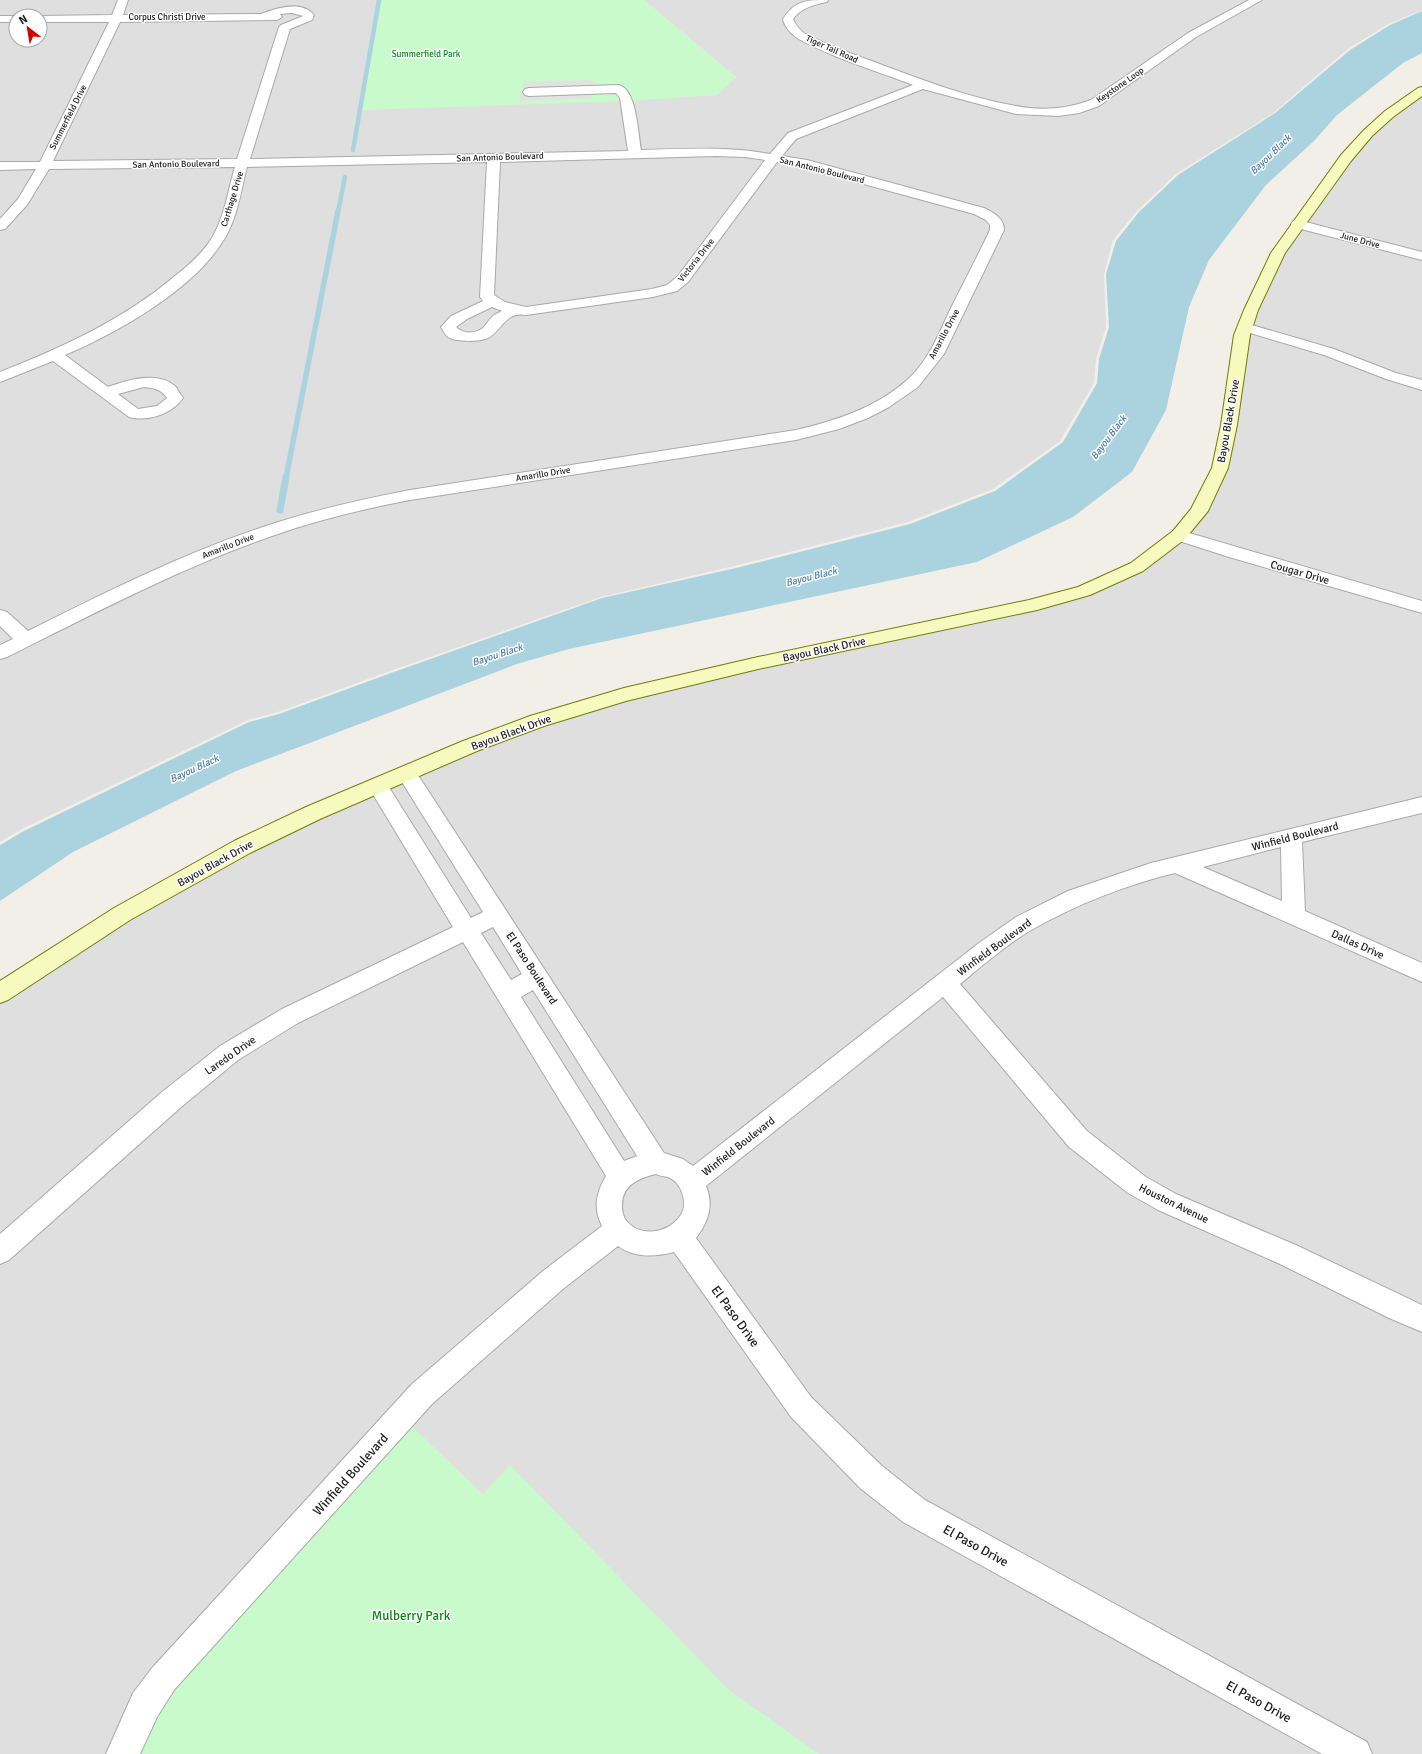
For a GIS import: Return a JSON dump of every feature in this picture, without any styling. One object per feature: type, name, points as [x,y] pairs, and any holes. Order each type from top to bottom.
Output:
[{"type":"main road","name":"Bayou Black Drive","points":[[0,993],[122,914],[242,847],[313,813],[470,746],[537,722],[624,695],[758,663],[1030,606],[1084,591],[1137,567],[1179,535],[1199,511],[1220,468],[1229,425],[1242,335],[1250,310],[1278,253],[1346,158],[1363,138],[1389,114],[1422,91]]},
{"type":"street","name":"Summerfield Drive","points":[[0,226],[20,206],[44,165],[117,18],[123,0]]},
{"type":"street","name":"Tiger Tail Road","points":[[823,0],[796,10],[788,19],[789,24],[800,35],[838,52],[922,85]]},
{"type":"street","name":"Keystone Loop","points":[[922,85],[1016,110],[1038,112],[1079,109],[1095,103],[1192,35],[1257,0]]},
{"type":"street","points":[[263,17],[287,10],[297,9],[308,15],[308,18],[285,27]]},
{"type":"street","name":"Corpus Christi Drive","points":[[48,18],[263,17],[282,18],[286,21],[285,27]]},
{"type":"street","name":"Carthage Drive","points":[[0,377],[55,355],[122,322],[168,290],[201,260],[218,238],[226,222],[242,163],[285,27]]},
{"type":"street","name":"Victoria Drive","points":[[493,301],[500,306],[526,311],[653,294],[672,288],[683,279],[774,157],[792,136],[922,85]]},
{"type":"street","points":[[529,92],[619,89],[626,97],[635,153]]},
{"type":"street","name":"San Antonio Boulevard","points":[[0,166],[494,158],[635,153],[745,153],[802,163],[980,211],[991,217]]},
{"type":"street","points":[[494,158],[487,297],[493,301],[480,309],[456,319],[448,327],[454,334],[475,337],[490,330],[498,319],[515,310]]},
{"type":"street","name":"Amarillo Drive","points":[[0,653],[162,572],[234,542],[305,519],[371,502],[434,491],[796,435],[833,426],[862,415],[883,404],[912,384],[936,354],[997,230],[997,224],[991,217]]},
{"type":"street","name":"June Drive","points":[[1298,224],[1422,256]]},
{"type":"street","points":[[1245,327],[1329,352],[1391,376],[1422,385]]},
{"type":"street","points":[[55,355],[107,393]]},
{"type":"street","name":"Cougar Drive","points":[[1179,535],[1235,553],[1422,607]]},
{"type":"street","points":[[0,616],[26,640]]},
{"type":"street","name":"El Paso Boulevard","points":[[407,774],[656,1163]]},
{"type":"street","points":[[378,786],[620,1177]]},
{"type":"street","name":"Winfield Boulevard","points":[[692,1182],[945,983],[1024,923],[1076,897],[1176,865],[1422,805]]},
{"type":"street","points":[[1291,837],[1294,916]]},
{"type":"street","name":"Dallas Drive","points":[[1176,865],[1214,880],[1422,973]]},
{"type":"street","name":"Laredo Drive","points":[[0,1251],[171,1100],[229,1053],[290,1016],[498,915]]},
{"type":"street","points":[[506,994],[537,977]]},
{"type":"street","name":"Houston Avenue","points":[[945,983],[1078,1139],[1137,1185],[1167,1202],[1288,1255],[1422,1319]]},
{"type":"street","name":"Winfield Boulevard","points":[[656,1163],[676,1168],[692,1182],[698,1201],[694,1221],[679,1237],[658,1245],[635,1242],[617,1230],[609,1213],[610,1194],[620,1177],[642,1164],[656,1163]]},
{"type":"street","name":"Winfield Boulevard","points":[[123,1754],[145,1705],[162,1679],[422,1394],[553,1280],[617,1230]]},
{"type":"street","name":"El Paso Drive","points":[[679,1237],[801,1407],[871,1477],[914,1511],[1355,1754]]},
{"type":"shaded area","points":[[0,0],[380,0],[360,110],[717,95],[736,77],[644,0],[1422,0],[1422,10],[1388,24],[1348,49],[1273,113],[1176,174],[1137,211],[1113,240],[1104,274],[1106,327],[1096,359],[1094,383],[1060,441],[993,489],[908,522],[734,566],[601,597],[278,712],[248,720],[22,829],[0,842]]},
{"type":"shaded area","points":[[593,80],[592,98],[519,101],[524,82]]},
{"type":"shaded area","points":[[1422,89],[1422,1754],[0,1754],[0,988],[123,908],[533,719],[1028,604],[1118,574],[1176,533],[1217,468],[1248,309],[1343,157]]},
{"type":"green space","name":"Summerfield Park","points":[[380,0],[644,0],[736,77],[717,95],[627,101],[360,110]]},
{"type":"green space","name":"Mulberry Park","points":[[402,1417],[483,1494],[510,1465],[729,1690],[819,1754],[124,1754],[163,1679]]},
{"type":"water","name":"Bayou Black","points":[[1422,11],[1422,53],[1403,63],[1337,115],[1314,141],[1266,185],[1209,260],[1189,307],[1166,410],[1132,472],[1073,517],[977,562],[569,649],[517,664],[236,771],[73,852],[0,901],[0,845],[24,831],[249,722],[279,714],[602,598],[736,568],[910,524],[995,491],[1063,442],[1097,383],[1099,359],[1109,327],[1106,274],[1116,241],[1139,212],[1178,175],[1275,113],[1350,50],[1390,25]]},
{"type":"waterway","points":[[353,150],[379,0]]},
{"type":"waterway","points":[[338,212],[345,177]]},
{"type":"waterway","points":[[286,478],[338,211]]},
{"type":"waterway","points":[[280,510],[286,477]]}]
